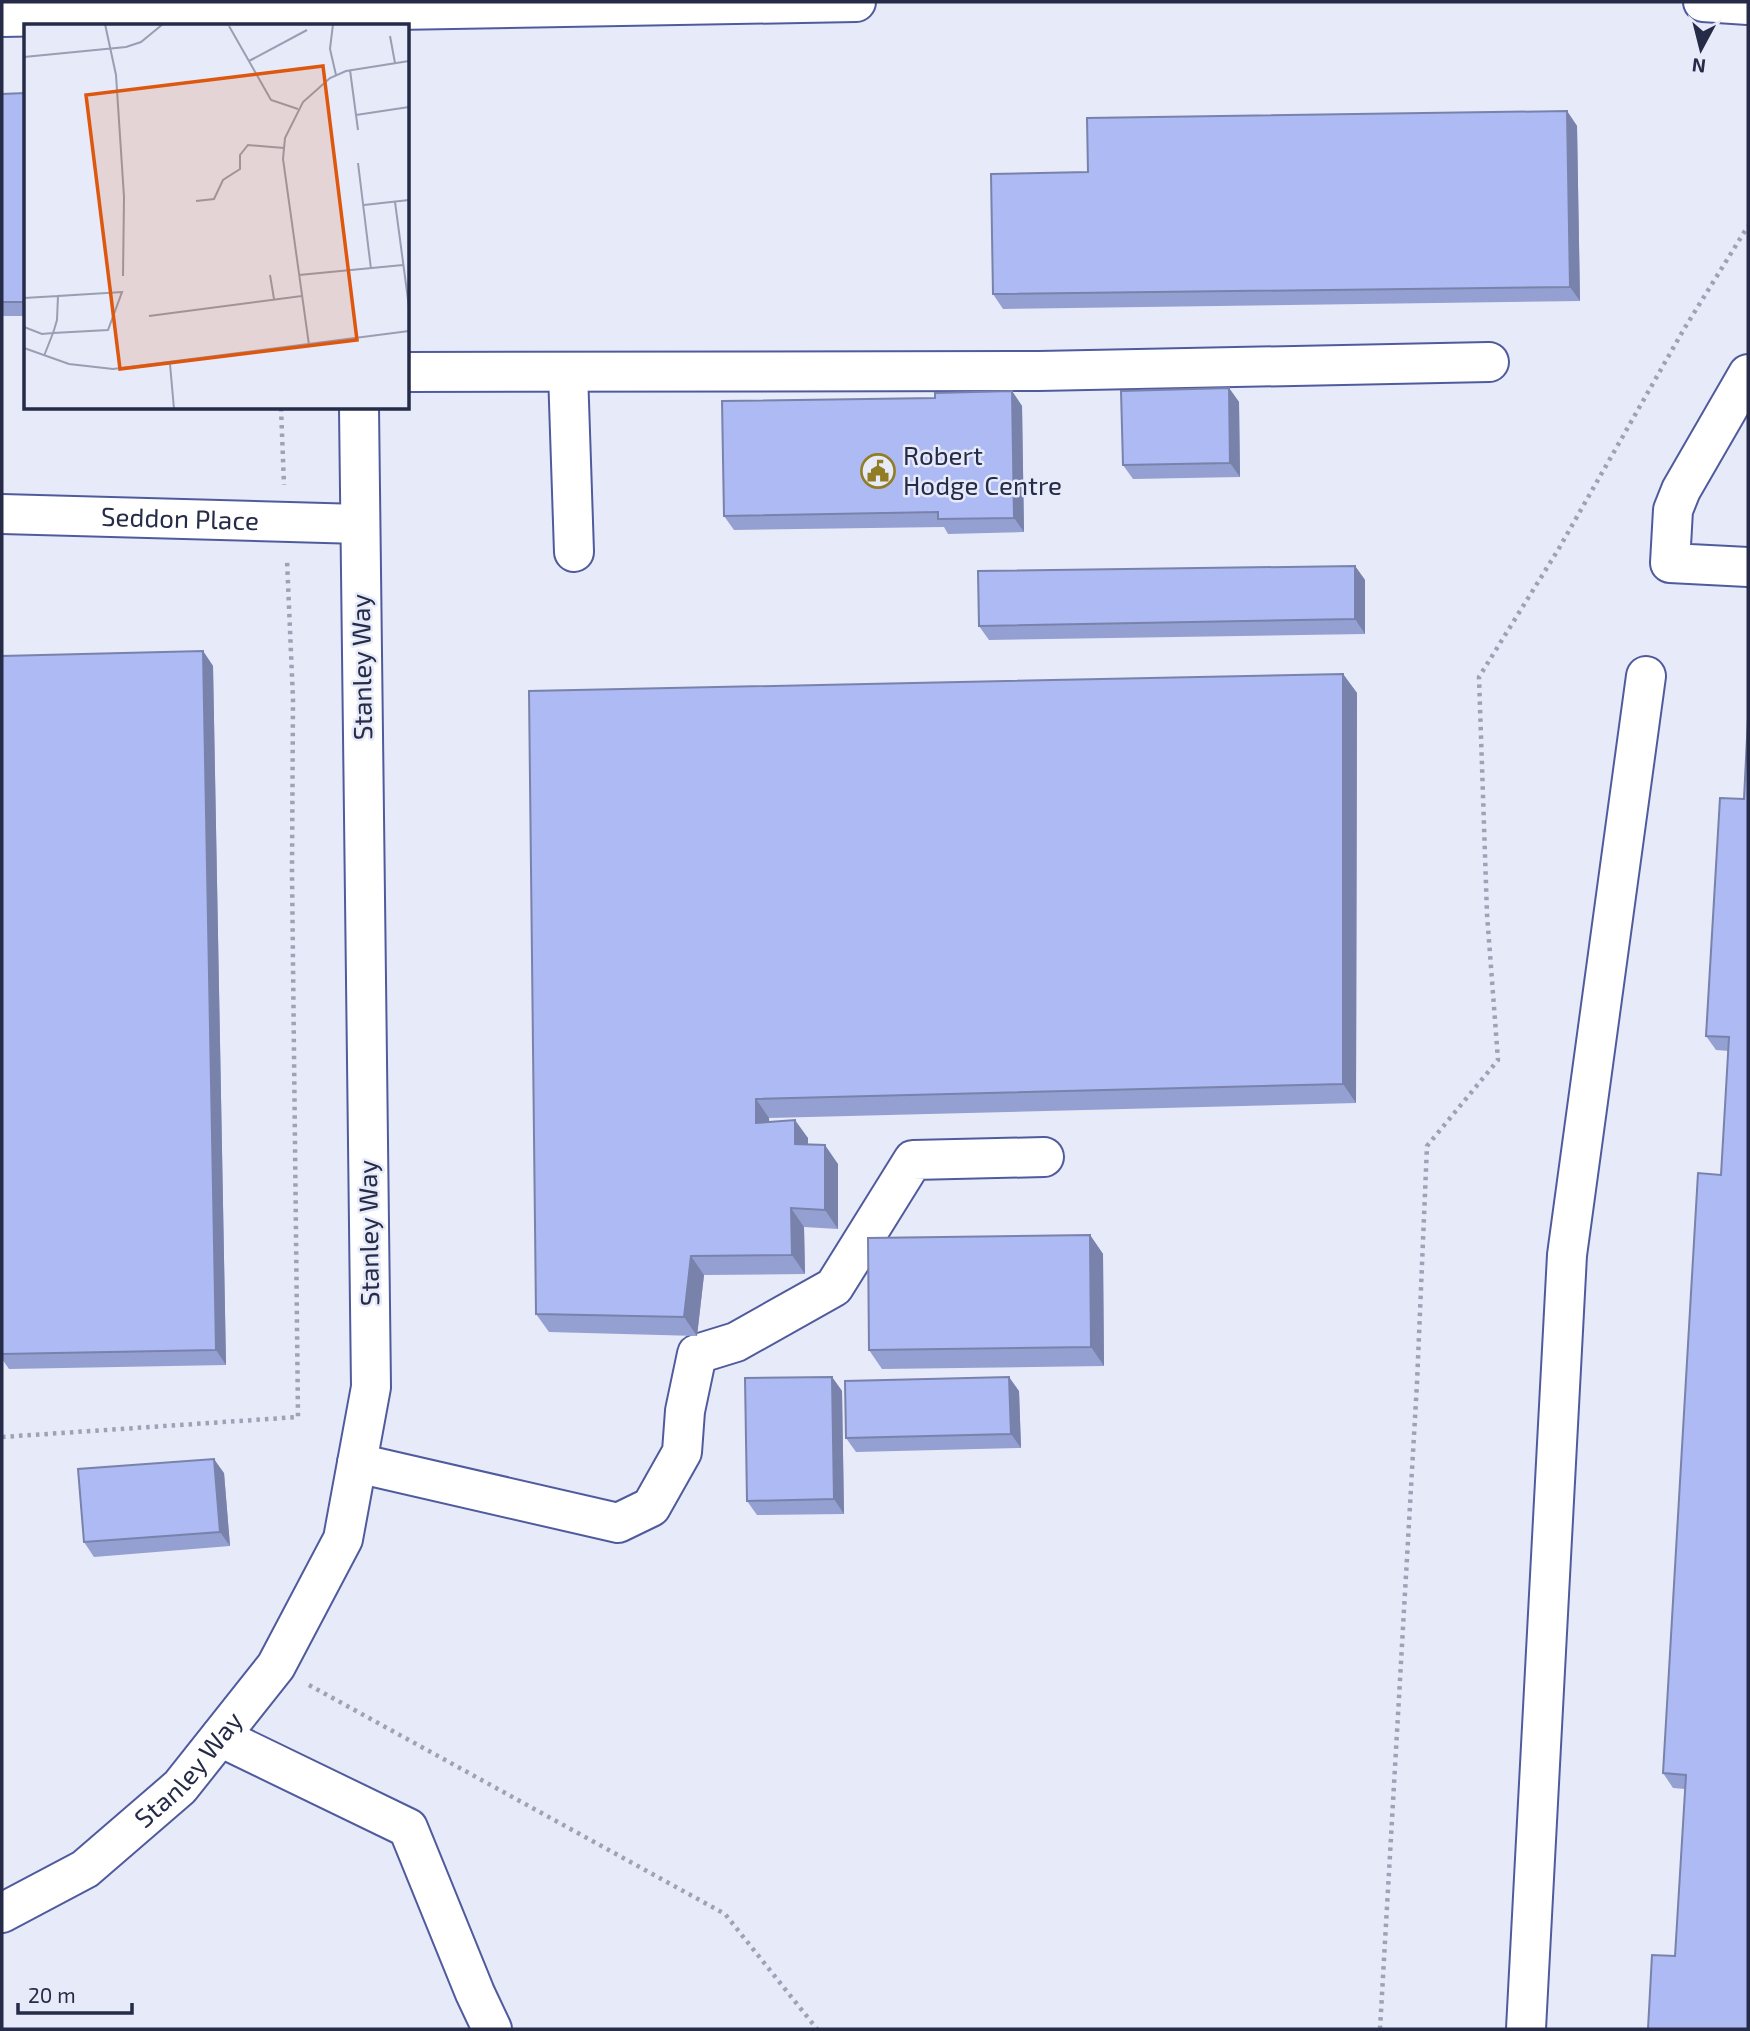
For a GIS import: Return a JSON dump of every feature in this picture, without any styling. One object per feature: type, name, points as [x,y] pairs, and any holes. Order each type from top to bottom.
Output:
[{"type":"street","points":[[2,16],[352,19],[856,2]]},
{"type":"street","points":[[1703,2],[1748,5]]},
{"type":"street","points":[[410,372],[1025,371],[1489,362]]},
{"type":"street","points":[[568,372],[574,552]]},
{"type":"street","points":[[1748,374],[1681,490],[1673,510],[1670,563],[1748,567]]},
{"type":"street","name":"Stanley Way","points":[[2,1913],[85,1869],[180,1787],[275,1666],[343,1539],[371,1387],[359,410]]},
{"type":"street","name":"Seddon Place","points":[[2,514],[360,524]]},
{"type":"street","points":[[1526,2029],[1567,1255],[1646,676]]},
{"type":"street","points":[[357,1463],[618,1523],[651,1507],[682,1452],[685,1411],[697,1354],[736,1342],[834,1287],[913,1160],[1044,1157]]},
{"type":"street","points":[[220,1737],[408,1829],[492,2029]]},
{"type":"path","points":[[1380,2029],[1417,1383],[1427,1146],[1498,1060],[1487,914],[1479,677],[1558,550],[1684,329],[1748,226]]},
{"type":"path","points":[[2,1437],[298,1417],[292,871],[293,699],[281,410]]},
{"type":"path","points":[[275,1666],[725,1914],[817,2029]]},
{"type":"building","points":[[24,93],[24,302],[2,302],[2,94]]},
{"type":"building","points":[[1567,111],[1570,287],[993,294],[991,174],[1088,172],[1087,118]]},
{"type":"building","points":[[1229,388],[1230,463],[1123,465],[1121,391]]},
{"type":"building","name":"Robert Hodge Centre","points":[[1012,391],[1014,518],[938,519],[938,512],[724,516],[722,401],[935,398],[935,393]]},
{"type":"building","points":[[1355,566],[1355,619],[979,626],[978,571]]},
{"type":"building","points":[[203,651],[216,1350],[2,1354],[2,656]]},
{"type":"building","points":[[1343,674],[1343,1084],[756,1099],[756,1123],[795,1120],[795,1144],[825,1145],[825,1210],[791,1208],[792,1255],[691,1256],[684,1317],[536,1314],[529,691]]},
{"type":"building","points":[[1748,718],[1748,2029],[1648,2029],[1652,1955],[1675,1956],[1686,1775],[1663,1773],[1698,1173],[1721,1175],[1729,1037],[1706,1036],[1720,798],[1744,799]]},
{"type":"building","points":[[1090,1235],[1091,1347],[869,1350],[868,1238]]},
{"type":"building","points":[[832,1377],[834,1499],[747,1501],[745,1378]]},
{"type":"building","points":[[1009,1377],[1011,1434],[846,1438],[845,1381]]},
{"type":"building","points":[[214,1459],[220,1532],[84,1542],[78,1469]]},
{"type":"place","name":"Robert Hodge Centre","points":[[878,471]]}]
